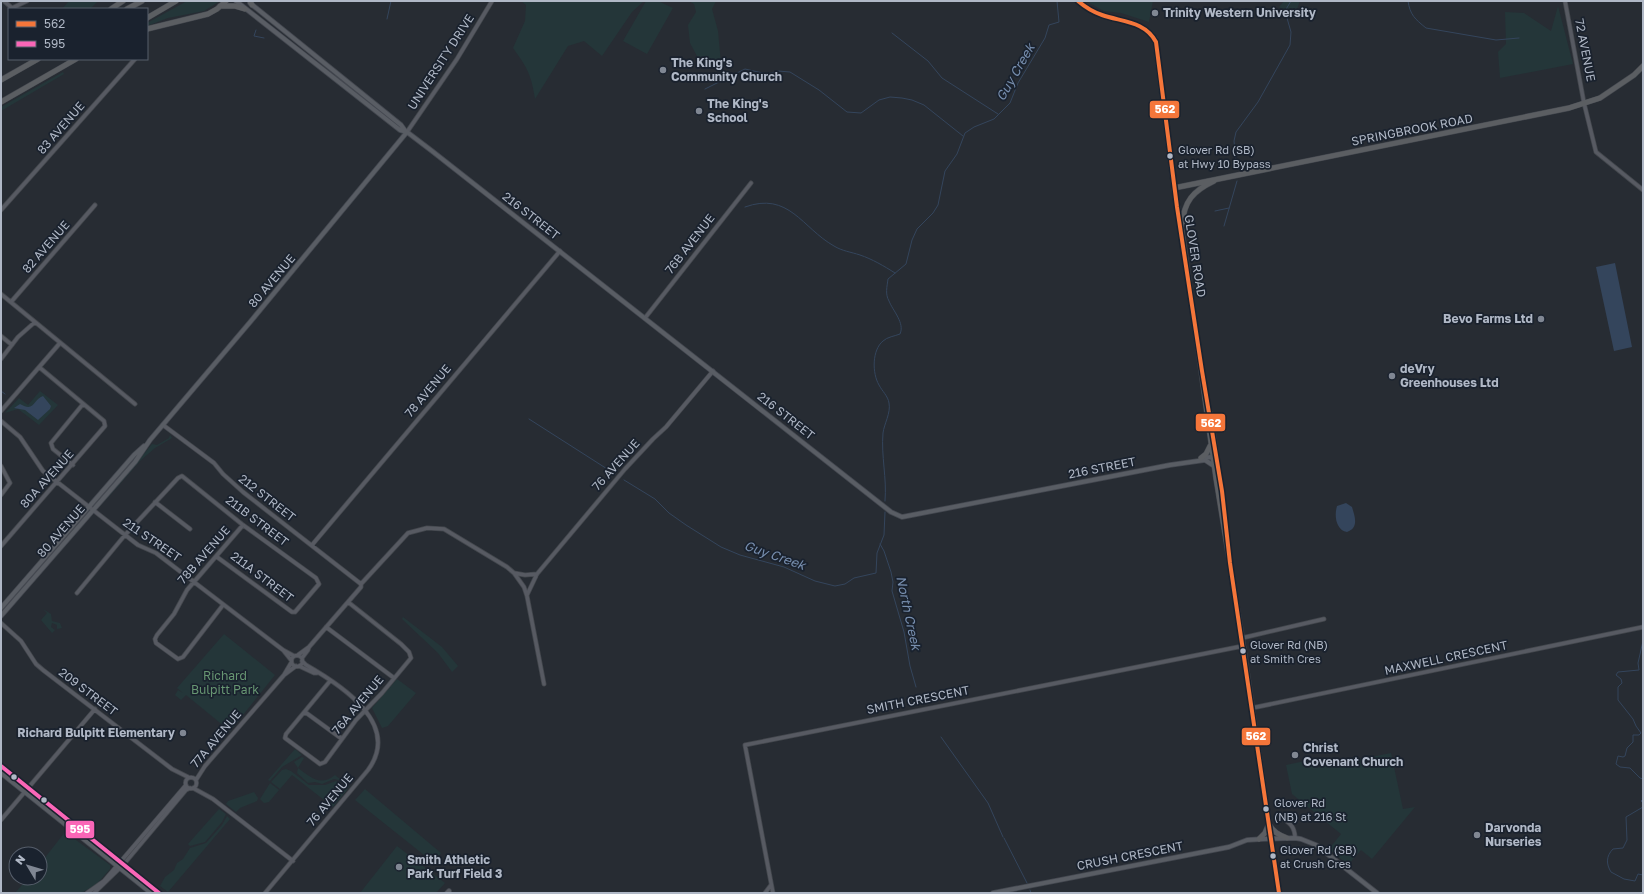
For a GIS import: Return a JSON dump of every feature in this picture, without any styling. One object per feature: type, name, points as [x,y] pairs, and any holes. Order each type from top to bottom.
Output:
[{"type":"highway","points":[[112,8],[123,1]]},
{"type":"highway","points":[[129,8],[142,1]]},
{"type":"highway","points":[[148,17],[176,1]]},
{"type":"highway","points":[[148,29],[202,16],[214,11],[226,1]]},
{"type":"highway","points":[[220,6],[235,6],[245,9]]},
{"type":"highway","points":[[1,80],[36,60]]},
{"type":"highway","points":[[1,102],[74,60]]},
{"type":"highway","points":[[59,69],[78,60]]},
{"type":"highway","name":"SPRINGBROOK ROAD","points":[[1174,188],[1569,108],[1600,98],[1634,75],[1643,66]]},
{"type":"highway","points":[[1182,232],[1185,210],[1193,195],[1203,186],[1226,177]]},
{"type":"highway","name":"GLOVER ROAD","points":[[1174,188],[1182,232],[1209,431],[1229,541],[1230,563],[1279,893]]},
{"type":"highway","name":"GLOVER ROAD","points":[[1202,373],[1213,427],[1215,463]]},
{"type":"highway","points":[[1201,458],[1206,454],[1210,447],[1209,431]]},
{"type":"highway","points":[[1268,823],[1278,834],[1287,838]]},
{"type":"highway","points":[[1259,839],[1265,833],[1268,823]]},
{"type":"main road","name":"216 STREET","points":[[236,1],[400,130],[406,132],[713,371],[891,512],[902,517],[1170,465],[1205,460],[1215,463]]},
{"type":"main road","name":"GLOVER ROAD","points":[[1078,1],[1098,14],[1134,23],[1142,27],[1155,39],[1174,188]]},
{"type":"main road","name":"216 STREET","points":[[250,2],[402,125],[406,132]]},
{"type":"main road","name":"80 AVENUE","points":[[1,608],[134,455],[163,425],[299,264],[406,132]]},
{"type":"main road","name":"80 AVENUE","points":[[1,616],[135,462],[150,440]]},
{"type":"main road","points":[[1170,465],[1208,456],[1215,463]]},
{"type":"main road","points":[[1,766],[159,893]]},
{"type":"main road","points":[[1,773],[151,893]]},
{"type":"main road","points":[[1271,838],[1295,838],[1316,845],[1377,893]]},
{"type":"main road","name":"CRUSH CRESCENT","points":[[993,893],[1229,847],[1247,840],[1271,838]]},
{"type":"street","points":[[4,1],[12,8],[27,1]]},
{"type":"street","name":"UNIVERSITY DRIVE","points":[[406,132],[446,76],[492,1]]},
{"type":"street","name":"72 AVENUE","points":[[1565,1],[1584,103],[1596,152],[1643,190]]},
{"type":"street","name":"83 AVENUE","points":[[1,210],[134,60]]},
{"type":"street","name":"76B AVENUE","points":[[645,318],[751,183]]},
{"type":"street","name":"82 AVENUE","points":[[11,302],[95,205]]},
{"type":"street","name":"78 AVENUE","points":[[312,545],[560,252]]},
{"type":"street","points":[[1,294],[135,404]]},
{"type":"street","points":[[1,358],[18,337],[35,322]]},
{"type":"street","points":[[1,336],[12,345]]},
{"type":"street","points":[[1,411],[60,343]]},
{"type":"street","points":[[39,367],[83,404],[54,438],[51,445],[53,449],[73,465]]},
{"type":"street","name":"76 AVENUE","points":[[527,596],[529,588],[537,574],[624,469],[666,427],[713,371]]},
{"type":"street","name":"80A AVENUE","points":[[1,546],[105,428],[106,424],[83,404]]},
{"type":"street","name":"211 STREET","points":[[1,421],[20,436],[39,466],[57,482],[138,545],[156,553],[283,650],[296,655],[302,660]]},
{"type":"street","name":"212 STREET","points":[[163,425],[214,463],[223,474],[243,492],[361,584]]},
{"type":"street","points":[[1,466],[10,483],[1,495]]},
{"type":"street","name":"211B STREET","points":[[155,502],[178,478],[182,476],[244,525],[316,578],[319,583],[316,588],[295,612]]},
{"type":"street","points":[[77,593],[125,535],[155,502],[190,529]]},
{"type":"street","name":"78B AVENUE","points":[[223,605],[181,659],[178,659],[156,643],[155,639],[174,614],[183,595],[244,525]]},
{"type":"street","points":[[317,673],[297,666],[309,647],[348,602],[361,584],[408,533],[427,528],[444,529],[514,573],[524,587],[527,596],[544,684]]},
{"type":"street","name":"211A STREET","points":[[218,556],[292,612],[295,612]]},
{"type":"street","points":[[514,573],[526,575],[537,574]]},
{"type":"street","name":"76A AVENUE","points":[[305,712],[286,734],[285,738],[287,741],[321,764],[325,762],[356,720],[382,693],[411,658],[409,652],[401,644],[348,602]]},
{"type":"street","points":[[1242,638],[1324,619]]},
{"type":"street","name":"209 STREET","points":[[1,623],[21,641],[36,664],[172,769],[191,788]]},
{"type":"street","points":[[326,627],[394,678]]},
{"type":"street","name":"MAXWELL CRESCENT","points":[[1252,708],[1643,627]]},
{"type":"street","name":"SMITH CRESCENT","points":[[772,893],[745,745],[1243,646]]},
{"type":"street","points":[[296,655],[309,647]]},
{"type":"street","name":"211 STREET","points":[[283,650],[291,661],[297,666]]},
{"type":"street","name":"77A AVENUE","points":[[284,675],[291,661],[296,655]]},
{"type":"street","points":[[302,660],[366,710]]},
{"type":"street","name":"77A AVENUE","points":[[191,788],[205,766],[284,675],[297,666]]},
{"type":"street","points":[[330,681],[305,712],[342,739]]},
{"type":"street","points":[[1,820],[95,710]]},
{"type":"street","name":"76 AVENUE","points":[[265,893],[375,760],[378,749],[376,728],[366,710]]},
{"type":"street","points":[[122,862],[190,777],[205,766]]},
{"type":"street","name":"209 STREET","points":[[172,769],[190,777],[196,782]]},
{"type":"street","points":[[196,782],[208,796],[293,861]]},
{"type":"street","points":[[87,893],[104,881],[191,788],[208,796]]},
{"type":"street","points":[[1278,815],[1293,826],[1295,830],[1295,838]]},
{"type":"street","points":[[94,893],[118,866]]},
{"type":"street","points":[[765,893],[771,885]]},
{"type":"green space","points":[[69,1],[98,1],[91,8],[63,8]]},
{"type":"green space","points":[[187,1],[220,1],[204,11],[168,18],[148,26],[148,22]]},
{"type":"green space","points":[[521,1],[644,1],[632,12],[602,56],[584,41],[568,46],[535,99],[528,72],[513,48],[525,21],[526,5]]},
{"type":"green space","points":[[646,1],[658,1],[673,8],[647,54],[623,41]]},
{"type":"green space","points":[[689,1],[716,1],[712,9],[718,31],[721,64],[711,65],[698,58],[690,43],[688,25],[696,12],[694,4]]},
{"type":"green space","points":[[1086,1],[1153,1],[1149,22],[1121,13],[1104,11]]},
{"type":"green space","points":[[1284,1],[1300,1],[1297,9],[1290,15],[1279,7]]},
{"type":"green space","points":[[1558,6],[1573,64],[1500,78],[1498,52],[1506,44],[1505,12],[1524,13],[1551,31]]},
{"type":"green space","points":[[63,72],[64,74],[1,111],[1,107]]},
{"type":"green space","points":[[40,391],[58,405],[39,425],[18,409],[5,413],[19,398],[28,405]]},
{"type":"green space","points":[[170,435],[172,438],[155,448],[141,460],[99,508],[152,444],[157,445],[169,438]]},
{"type":"green space","points":[[43,609],[51,614],[52,621],[60,623],[62,628],[57,629],[57,625],[52,623],[51,627],[55,630],[52,633],[41,620],[47,613]]},
{"type":"green space","points":[[403,617],[442,647],[458,666],[452,672],[438,653],[402,619]]},
{"type":"green space","name":"Richard Bulpitt Park","points":[[224,634],[275,675],[230,731],[186,695],[181,700],[175,695],[178,690],[183,693],[177,688]]},
{"type":"green space","points":[[397,679],[416,693],[388,726],[382,728],[372,708]]},
{"type":"green space","points":[[295,749],[302,755],[282,767],[270,781],[268,780]]},
{"type":"green space","points":[[1391,753],[1403,809],[1415,807],[1372,859],[1361,850],[1348,865],[1329,849],[1341,834],[1292,794],[1286,765],[1314,759],[1316,768]]},
{"type":"green space","points":[[302,757],[304,758],[298,768],[294,762]]},
{"type":"green space","points":[[298,768],[311,777],[320,780],[330,779],[335,775],[350,787],[348,788],[339,780],[334,779],[322,784],[315,782],[308,783],[297,773]]},
{"type":"green space","points":[[286,769],[291,771],[309,785],[325,785],[336,781],[348,789],[333,807],[292,775],[280,789],[271,782],[282,770]]},
{"type":"green space","points":[[270,783],[279,790],[269,802],[264,803],[260,799]]},
{"type":"green space","points":[[365,789],[441,853],[434,863],[355,800]]},
{"type":"green space","points":[[254,792],[258,798],[257,801],[240,808],[236,812],[226,804],[228,801]]},
{"type":"green space","points":[[219,809],[226,814],[222,822],[205,842],[190,846],[188,844]]},
{"type":"green space","points":[[227,816],[230,819],[168,892],[160,886],[165,877],[174,870],[177,863],[183,859],[190,848],[206,843],[222,825]]},
{"type":"green space","points":[[65,832],[110,865],[110,869],[96,885],[81,893],[15,893],[21,886],[48,886],[48,854]]},
{"type":"green space","points":[[397,846],[445,883],[436,893],[360,893]]},
{"type":"water","points":[[1615,263],[1632,347],[1614,351],[1596,267]]},
{"type":"water","points":[[43,396],[51,406],[50,409],[38,420],[25,410],[14,408],[20,404],[29,407]]},
{"type":"water","points":[[1346,503],[1352,507],[1355,522],[1353,528],[1347,532],[1343,531],[1338,526],[1336,518],[1337,506]]},
{"type":"waterway","points":[[387,19],[391,1]]},
{"type":"waterway","name":"Guy Creek","points":[[885,501],[883,433],[888,415],[889,403],[877,380],[874,362],[879,345],[887,338],[900,334],[901,330],[900,321],[887,296],[888,279],[906,264],[912,240],[917,229],[933,213],[938,205],[945,171],[957,154],[965,133],[974,127],[994,119],[1010,103],[1018,83],[1045,38],[1049,25],[1059,22],[1057,1]]},
{"type":"waterway","points":[[1236,162],[1234,141],[1236,132],[1258,102],[1290,45],[1291,32],[1285,11],[1291,1]]},
{"type":"waterway","points":[[1408,1],[1410,10],[1419,22],[1426,28],[1496,40],[1519,38]]},
{"type":"waterway","points":[[256,30],[254,36],[264,38]]},
{"type":"waterway","points":[[892,33],[928,61],[942,78],[998,114]]},
{"type":"waterway","points":[[705,89],[745,69],[767,74],[778,71],[790,72],[819,90],[847,112],[861,113],[879,100],[890,97],[912,100],[924,105],[963,136]]},
{"type":"waterway","points":[[1224,226],[1237,181]]},
{"type":"waterway","points":[[745,207],[760,203],[773,204],[784,208],[794,214],[834,246],[860,255],[895,273]]},
{"type":"waterway","points":[[1215,211],[1229,208]]},
{"type":"waterway","points":[[1,391],[5,394]]},
{"type":"waterway","name":"Guy Creek","points":[[529,419],[615,474]]},
{"type":"waterway","name":"Guy Creek","points":[[624,480],[655,499],[669,513],[721,547],[740,555],[784,567],[815,581],[835,586],[845,584],[854,578],[876,573],[877,553],[884,535],[885,512]]},
{"type":"waterway","name":"North Creek","points":[[880,544],[891,572],[893,582],[892,591],[904,632],[910,666],[916,687]]},
{"type":"waterway","points":[[1643,641],[1638,663],[1639,670],[1618,672],[1616,675],[1621,679],[1622,683],[1618,687],[1618,700],[1633,719],[1641,733],[1639,735],[1633,735],[1633,742],[1627,748],[1625,756],[1618,756],[1616,764],[1620,767],[1630,768],[1643,779]]},
{"type":"waterway","name":"North Creek","points":[[941,737],[988,803],[1003,837]]},
{"type":"waterway","points":[[1643,799],[1641,801],[1643,803]]},
{"type":"waterway","points":[[1643,807],[1626,817],[1627,840],[1623,848],[1613,849],[1609,854],[1608,860],[1608,866],[1611,872],[1624,879],[1635,881],[1638,874],[1643,875]]},
{"type":"waterway","name":"North Creek","points":[[1004,838],[1027,883]]},
{"type":"transit line","name":"562","points":[[1078,1],[1099,14],[1139,26],[1146,30],[1156,42],[1177,207],[1222,491],[1230,563],[1279,893]]},
{"type":"transit line","name":"595","points":[[1,766],[159,893]]},
{"type":"place","name":"Trinity Western University","points":[[1155,13]]},
{"type":"place","name":"The King's Community Church","points":[[663,70]]},
{"type":"place","name":"The King's School","points":[[699,111]]},
{"type":"place","name":"Glover Rd (SB) at Hwy 10 Bypass","points":[[1170,156]]},
{"type":"place","name":"Bevo Farms Ltd","points":[[1541,319]]},
{"type":"place","name":"deVry Greenhouses Ltd","points":[[1392,376]]},
{"type":"place","name":"Glover Rd (NB) at Smith Cres","points":[[1243,651]]},
{"type":"place","name":"Richard Bulpitt Elementary","points":[[183,733]]},
{"type":"place","name":"Christ Covenant Church","points":[[1295,755]]},
{"type":"place","name":"Glover Rd (NB) at 216 St","points":[[1266,809]]},
{"type":"place","name":"Darvonda Nurseries","points":[[1477,835]]},
{"type":"place","name":"Glover Rd (SB) at Crush Cres","points":[[1273,856]]},
{"type":"place","name":"Smith Athletic Park Turf Field 3","points":[[399,867]]}]
